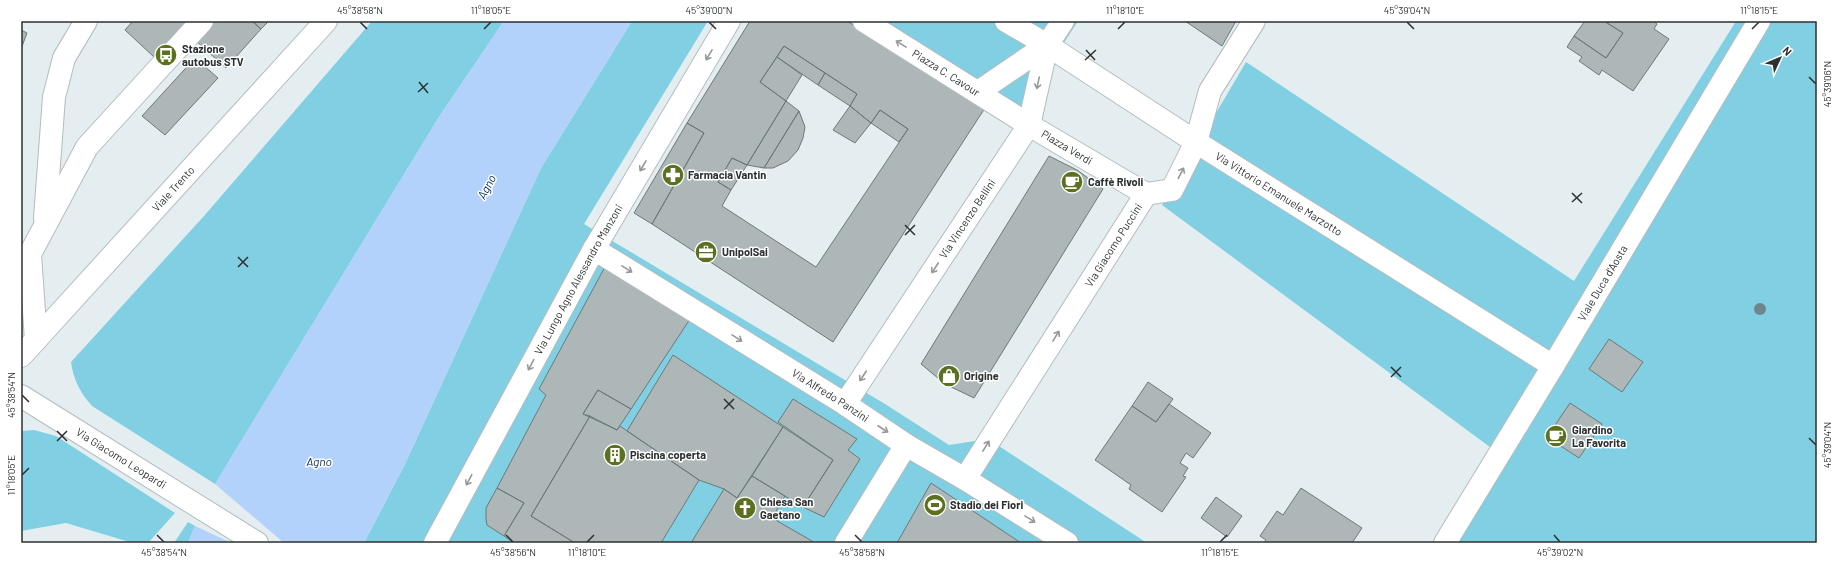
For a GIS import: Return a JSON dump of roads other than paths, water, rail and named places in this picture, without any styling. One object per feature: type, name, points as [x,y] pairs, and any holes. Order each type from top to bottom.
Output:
[{"type":"street","points":[[44,228],[54,97],[64,58],[86,21]]},
{"type":"street","points":[[36,340],[30,254],[87,147],[202,21]]},
{"type":"street","name":"Viale Trento","points":[[21,356],[326,21]]},
{"type":"street","name":"Via Lungo Agno Alessandro Manzoni","points":[[435,543],[594,249],[729,21]]},
{"type":"street","name":"Piazza C. Cavour","points":[[864,21],[1029,125]]},
{"type":"street","name":"Via Vittorio Emanuele Marzotto","points":[[1006,21],[1047,45],[1196,142],[1553,366]]},
{"type":"street","points":[[978,92],[1047,45],[1049,21]]},
{"type":"street","name":"Via Vincenzo Bellini","points":[[845,404],[1029,125],[1047,45],[1063,21]]},
{"type":"street","name":"Via Giacomo Puccini","points":[[965,479],[1146,194],[1172,190],[1196,142],[1210,91],[1254,21]]},
{"type":"street","name":"Viale Duca d'Aosta","points":[[1445,543],[1553,366],[1755,22]]},
{"type":"street","name":"Piazza Verdi","points":[[1029,125],[1146,194]]},
{"type":"street","name":"Via Alfredo Panzini","points":[[594,249],[845,404],[906,445],[965,479],[1067,543]]},
{"type":"street","name":"Via Giacomo Leopardi","points":[[21,396],[257,543]]},
{"type":"street","points":[[846,543],[906,445]]},
{"type":"water","name":"Agno","points":[[504,21],[632,21],[541,168],[405,464],[364,543],[284,543],[215,484],[439,117]]},
{"type":"water","points":[[195,526],[232,543],[188,543]]},
{"type":"place","name":"Stazione autobus STV","points":[[166,55]]},
{"type":"place","name":"Farmacia Vantin","points":[[673,175]]},
{"type":"place","name":"Caffè Rivoli","points":[[1072,182]]},
{"type":"place","name":"UnipolSai","points":[[706,252]]},
{"type":"place","name":"Origine","points":[[949,376]]},
{"type":"place","name":"Giardino La Favorita","points":[[1556,436]]},
{"type":"place","name":"Piscina coperta","points":[[615,455]]},
{"type":"place","name":"Stadio dei Fiori","points":[[935,505]]},
{"type":"place","name":"Chiesa San Gaetano","points":[[745,508]]}]
